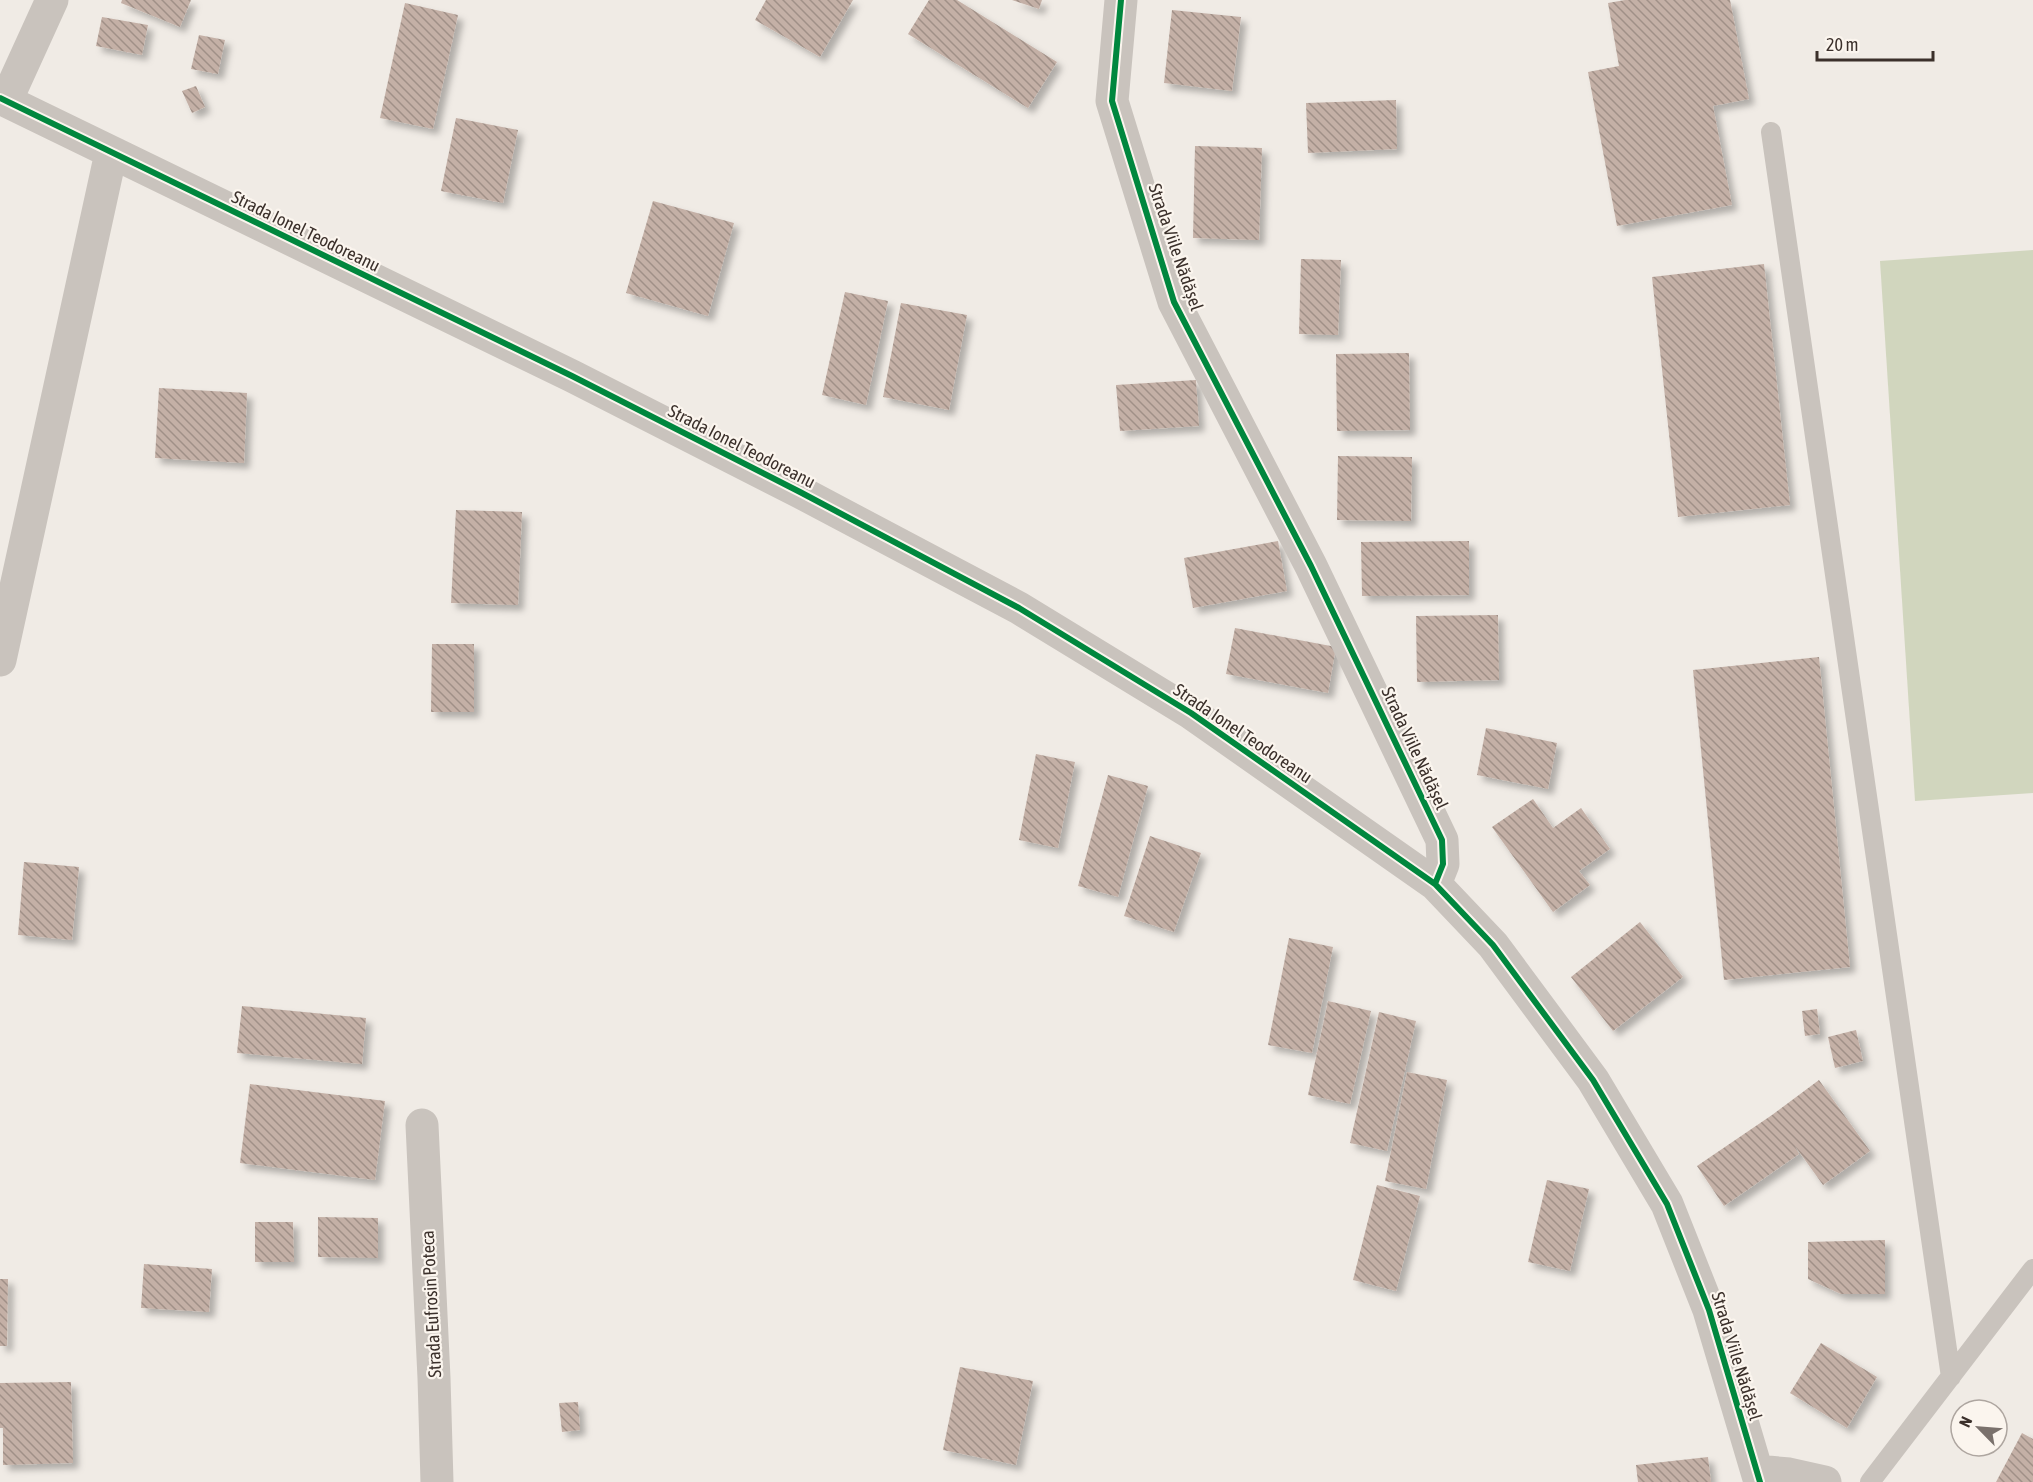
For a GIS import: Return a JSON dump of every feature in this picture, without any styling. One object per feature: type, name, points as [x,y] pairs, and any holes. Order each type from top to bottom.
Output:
[{"type":"street","points":[[3,99],[52,0]]},
{"type":"street","name":"Strada Viile Nădășel","points":[[1121,0],[1112,101],[1174,302],[1311,566],[1442,840],[1443,864],[1435,884],[1493,945],[1593,1080],[1667,1204],[1709,1310],[1758,1477]]},
{"type":"street","name":"Strada Ionel Teodoreanu","points":[[3,99],[572,376],[800,492],[1019,608],[1191,713],[1435,884]]},
{"type":"street","points":[[0,660],[111,153]]},
{"type":"street","name":"Strada Eufrosin Poteca","points":[[422,1125],[434,1378],[436,1482]]},
{"type":"street","points":[[1758,1477],[1789,1474],[1825,1482]]},
{"type":"lane","points":[[1771,132],[1951,1377]]},
{"type":"lane","points":[[1870,1482],[2033,1269]]},
{"type":"green space","points":[[2033,250],[2033,793],[1915,801],[1880,261]]},
{"type":"building","points":[[122,0],[191,0],[180,27],[121,3]]},
{"type":"building","points":[[766,0],[853,0],[820,57],[755,20]]},
{"type":"building","points":[[929,0],[957,0],[1057,62],[1028,108],[908,34]]},
{"type":"building","points":[[1012,0],[1042,0],[1039,9]]},
{"type":"building","points":[[1625,0],[1730,0],[1749,99],[1713,106],[1732,205],[1617,226],[1588,72],[1619,66],[1608,3]]},
{"type":"building","points":[[405,3],[458,15],[433,129],[380,118]]},
{"type":"building","points":[[1172,10],[1241,17],[1232,91],[1164,83]]},
{"type":"building","points":[[102,17],[148,25],[142,55],[96,46]]},
{"type":"building","points":[[199,35],[225,40],[218,74],[191,69]]},
{"type":"building","points":[[196,86],[205,107],[192,113],[182,91]]},
{"type":"building","points":[[1396,100],[1397,149],[1308,153],[1306,103]]},
{"type":"building","points":[[456,118],[518,130],[503,203],[441,191]]},
{"type":"building","points":[[1195,146],[1262,148],[1259,240],[1193,238]]},
{"type":"building","points":[[653,201],[734,223],[708,316],[626,293]]},
{"type":"building","points":[[1301,259],[1341,260],[1338,335],[1299,334]]},
{"type":"building","points":[[1764,264],[1790,505],[1678,517],[1652,277]]},
{"type":"building","points":[[845,292],[888,301],[866,405],[822,395]]},
{"type":"building","points":[[901,303],[967,315],[949,410],[883,397]]},
{"type":"building","points":[[1409,353],[1410,430],[1337,431],[1336,354]]},
{"type":"building","points":[[1196,380],[1199,426],[1120,431],[1116,385]]},
{"type":"building","points":[[159,388],[247,393],[244,463],[155,458]]},
{"type":"building","points":[[1338,456],[1412,457],[1411,521],[1337,520]]},
{"type":"building","points":[[456,510],[522,512],[518,605],[451,603]]},
{"type":"building","points":[[1278,541],[1287,591],[1193,608],[1184,558]]},
{"type":"building","points":[[1469,541],[1469,595],[1362,596],[1361,542]]},
{"type":"building","points":[[1498,615],[1499,680],[1417,682],[1416,616]]},
{"type":"building","points":[[1235,628],[1336,647],[1328,693],[1226,674]]},
{"type":"building","points":[[432,644],[474,644],[474,712],[431,712]]},
{"type":"building","points":[[1819,657],[1850,967],[1724,980],[1693,670]]},
{"type":"building","points":[[1486,728],[1557,743],[1548,789],[1477,775]]},
{"type":"building","points":[[1036,754],[1075,762],[1058,848],[1019,840]]},
{"type":"building","points":[[1108,775],[1148,786],[1118,897],[1078,886]]},
{"type":"building","points":[[1533,799],[1553,828],[1581,808],[1610,849],[1579,871],[1590,885],[1553,912],[1492,827]]},
{"type":"building","points":[[1150,836],[1201,853],[1174,932],[1124,916]]},
{"type":"building","points":[[24,862],[79,867],[72,940],[18,935]]},
{"type":"building","points":[[1640,922],[1683,977],[1613,1031],[1571,977]]},
{"type":"building","points":[[1289,938],[1333,947],[1312,1053],[1268,1045]]},
{"type":"building","points":[[1328,1001],[1371,1011],[1350,1104],[1308,1095]]},
{"type":"building","points":[[242,1006],[366,1018],[362,1064],[237,1053]]},
{"type":"building","points":[[1817,1009],[1820,1034],[1805,1036],[1802,1011]]},
{"type":"building","points":[[1379,1012],[1416,1021],[1387,1151],[1350,1143]]},
{"type":"building","points":[[1856,1030],[1863,1061],[1835,1068],[1828,1037]]},
{"type":"building","points":[[1407,1072],[1447,1080],[1426,1189],[1385,1181]]},
{"type":"building","points":[[1819,1080],[1870,1151],[1823,1185],[1795,1146],[1799,1154],[1724,1206],[1697,1166]]},
{"type":"building","points":[[250,1084],[385,1101],[375,1180],[240,1163]]},
{"type":"building","points":[[1547,1180],[1589,1189],[1570,1271],[1528,1262]]},
{"type":"building","points":[[1377,1185],[1420,1196],[1396,1291],[1353,1280]]},
{"type":"building","points":[[318,1217],[378,1218],[378,1258],[318,1257]]},
{"type":"building","points":[[255,1222],[293,1222],[294,1262],[255,1262]]},
{"type":"building","points":[[1885,1240],[1885,1294],[1841,1294],[1808,1279],[1808,1242]]},
{"type":"building","points":[[144,1264],[212,1269],[209,1312],[141,1308]]},
{"type":"building","points":[[0,1279],[8,1279],[7,1346],[0,1346]]},
{"type":"building","points":[[1821,1343],[1877,1377],[1847,1428],[1790,1393]]},
{"type":"building","points":[[960,1367],[1033,1381],[1016,1465],[943,1450]]},
{"type":"building","points":[[71,1382],[73,1463],[3,1465],[0,1383]]},
{"type":"building","points":[[578,1402],[580,1430],[562,1432],[559,1403]]},
{"type":"building","points":[[2022,1433],[2033,1439],[2033,1482],[1996,1482]]},
{"type":"building","points":[[1708,1457],[1711,1482],[1638,1482],[1636,1465]]},
{"type":"cycle path","points":[[1121,0],[1112,101],[1174,302],[1311,566],[1442,840],[1443,864],[1435,884]]},
{"type":"cycle path","points":[[0,98],[572,376],[800,492],[1019,608],[1191,713],[1435,884],[1493,945],[1593,1080],[1667,1204],[1709,1310],[1760,1482]]}]
